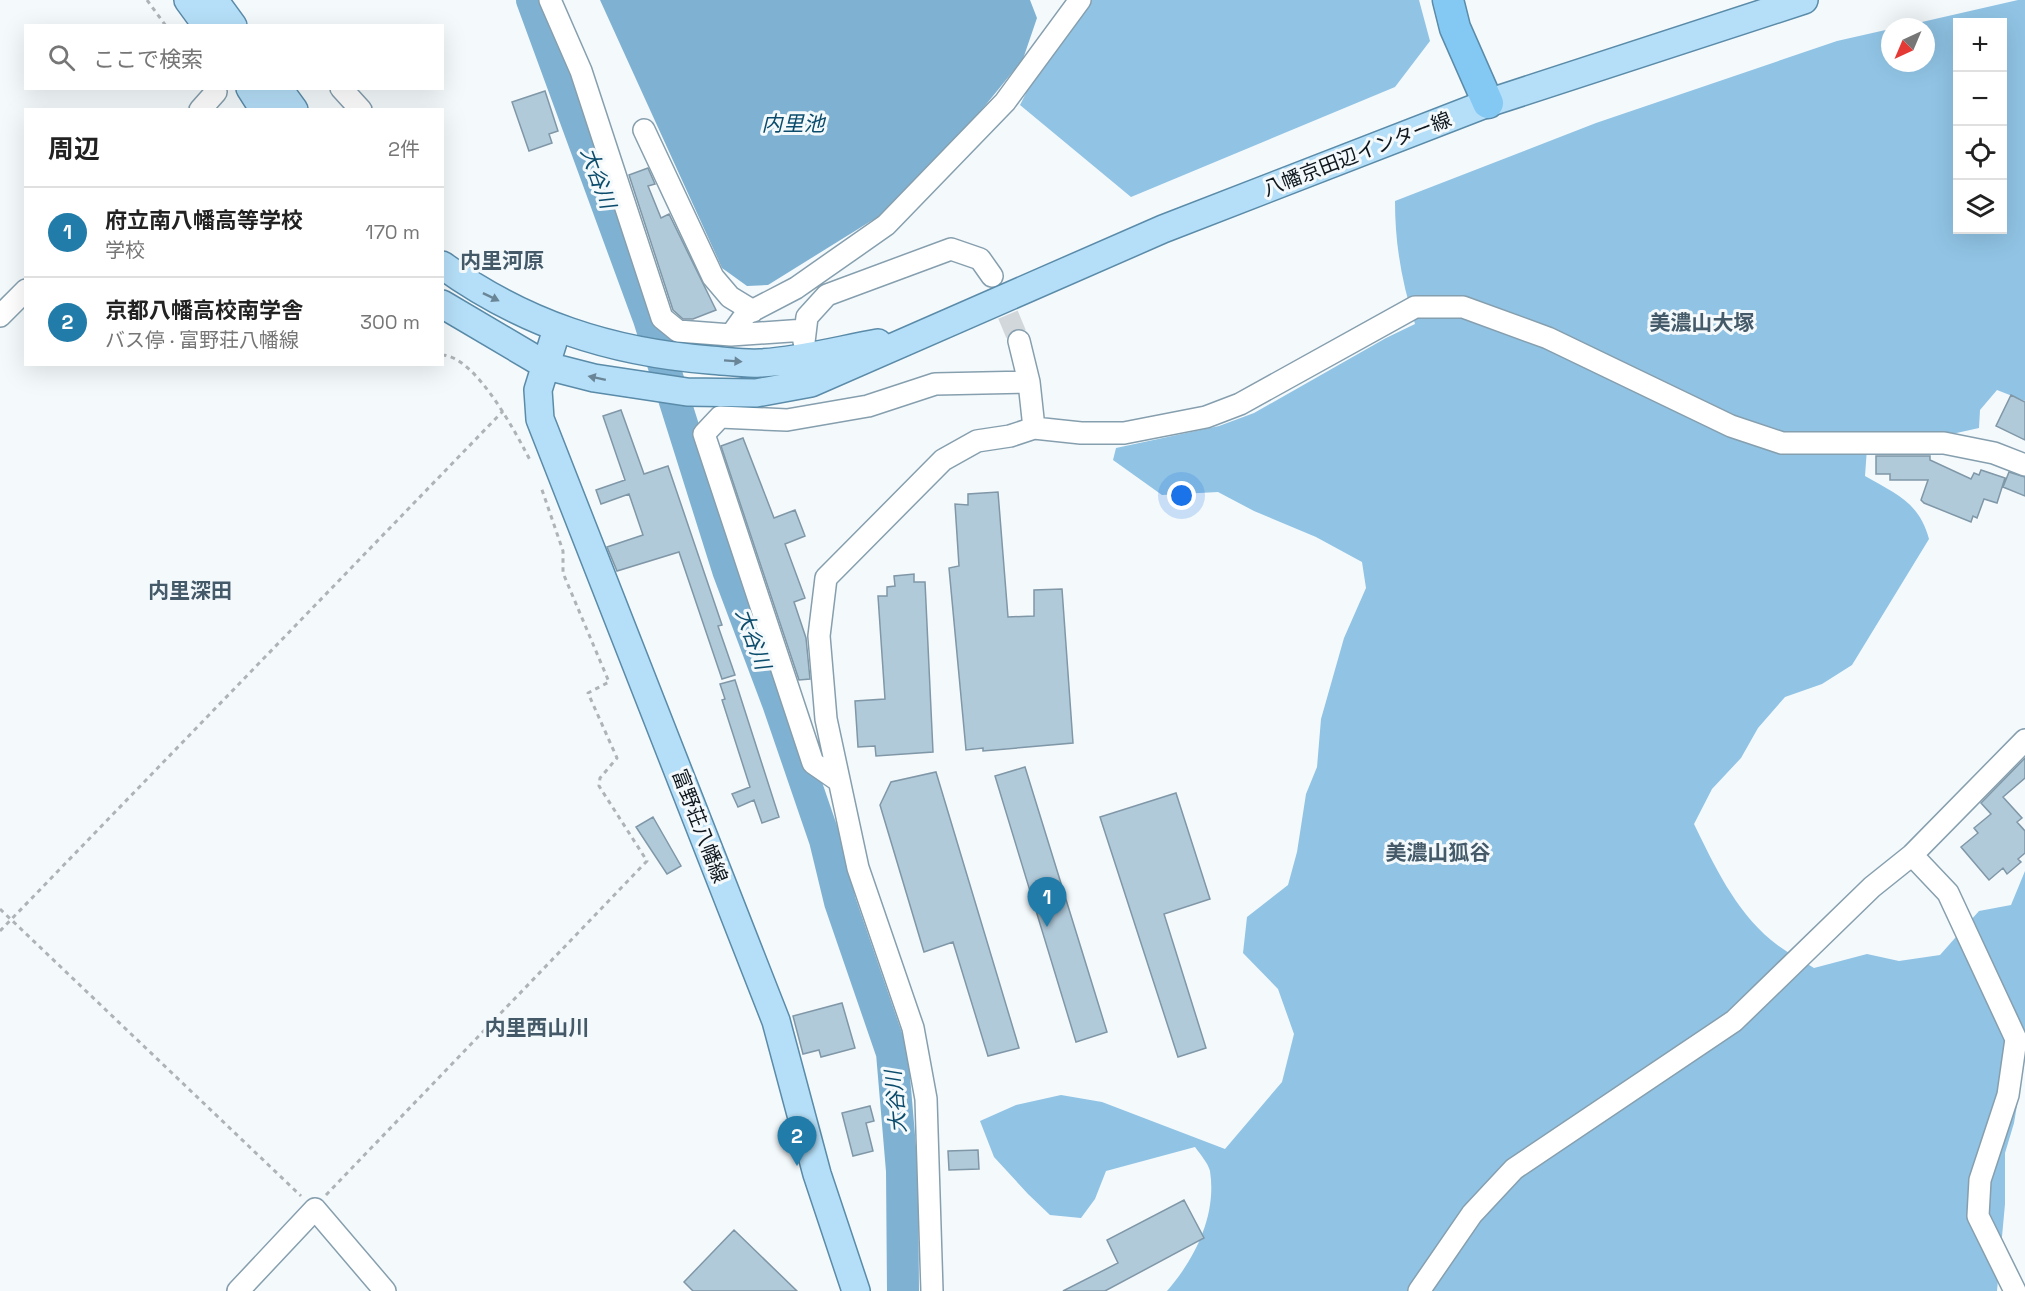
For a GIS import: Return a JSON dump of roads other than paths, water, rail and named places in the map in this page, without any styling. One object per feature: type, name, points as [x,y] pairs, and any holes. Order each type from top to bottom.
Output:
[{"type":"highway","points":[[1448,0],[1455,28],[1488,103]]},
{"type":"highway","points":[[1464,0],[1488,103]]},
{"type":"main road","points":[[188,0],[206,24]]},
{"type":"main road","points":[[214,0],[232,24]]},
{"type":"main road","name":"八幡京田辺インター線","points":[[547,366],[647,388],[687,392],[756,393],[811,383],[1163,229],[1488,103],[1804,0]]},
{"type":"main road","points":[[251,90],[263,108]]},
{"type":"main road","points":[[279,90],[293,108]]},
{"type":"main road","points":[[444,266],[480,292],[557,329]]},
{"type":"main road","points":[[444,305],[547,366]]},
{"type":"main road","name":"八幡京田辺インター線","points":[[557,329],[635,351],[675,357],[760,363],[805,343],[921,335]]},
{"type":"main road","name":"富野荘八幡線","points":[[557,329],[538,390],[540,419],[776,1021],[817,1174],[856,1291]]},
{"type":"street","points":[[550,0],[581,71],[662,318],[678,332],[805,343]]},
{"type":"street","points":[[731,335],[746,314],[796,288],[886,225],[1005,102],[1080,0]]},
{"type":"street","points":[[343,90],[359,108]]},
{"type":"street","points":[[202,108],[216,92]]},
{"type":"street","points":[[644,130],[713,277],[730,297],[753,311]]},
{"type":"street","points":[[811,383],[805,343],[807,317],[827,295],[951,249],[980,259],[992,276]]},
{"type":"street","points":[[0,316],[24,292]]},
{"type":"street","points":[[932,1291],[924,1089],[913,1028],[858,868],[826,719],[819,636],[826,578],[943,460],[977,441],[1010,436],[1034,428],[1081,434],[1124,433],[1206,417],[1240,404],[1415,307],[1463,307],[1548,338],[1731,426],[1782,443],[1944,443],[1994,453],[2025,465]]},
{"type":"street","points":[[1019,341],[1029,382],[1034,428]]},
{"type":"street","points":[[839,781],[813,762],[704,434],[720,417],[788,420],[868,406],[935,384],[1029,382]]},
{"type":"street","points":[[1419,1291],[1472,1214],[1514,1169],[1734,1021],[1872,887],[1912,855],[2025,740]]},
{"type":"street","points":[[1912,855],[1948,893],[2016,1040],[2008,1095],[1980,1180],[1978,1216],[2015,1291]]},
{"type":"street","points":[[238,1291],[315,1209],[384,1291]]},
{"type":"water","name":"内里池","points":[[600,0],[1030,0],[1037,18],[1023,59],[900,210],[871,221],[768,285],[747,286],[722,268]]},
{"type":"waterway","name":"大谷川","points":[[532,0],[649,319],[728,570],[778,703],[825,840],[840,902],[892,1053],[902,1171],[903,1291]]},
{"type":"tunnel","points":[[996,286],[1019,341]]},
{"type":"place","name":"府立南八幡高等学校","points":[[1047,927]]},
{"type":"place","name":"京都八幡高校南学舎","points":[[797,1166]]},
{"type":"district","name":"内里河原","points":[[502,261]]},
{"type":"district","name":"美濃山大塚","points":[[1702,323]]},
{"type":"district","name":"内里深田","points":[[190,591]]},
{"type":"district","name":"美濃山狐谷","points":[[1438,853]]},
{"type":"district","name":"内里西山川","points":[[537,1028]]}]
